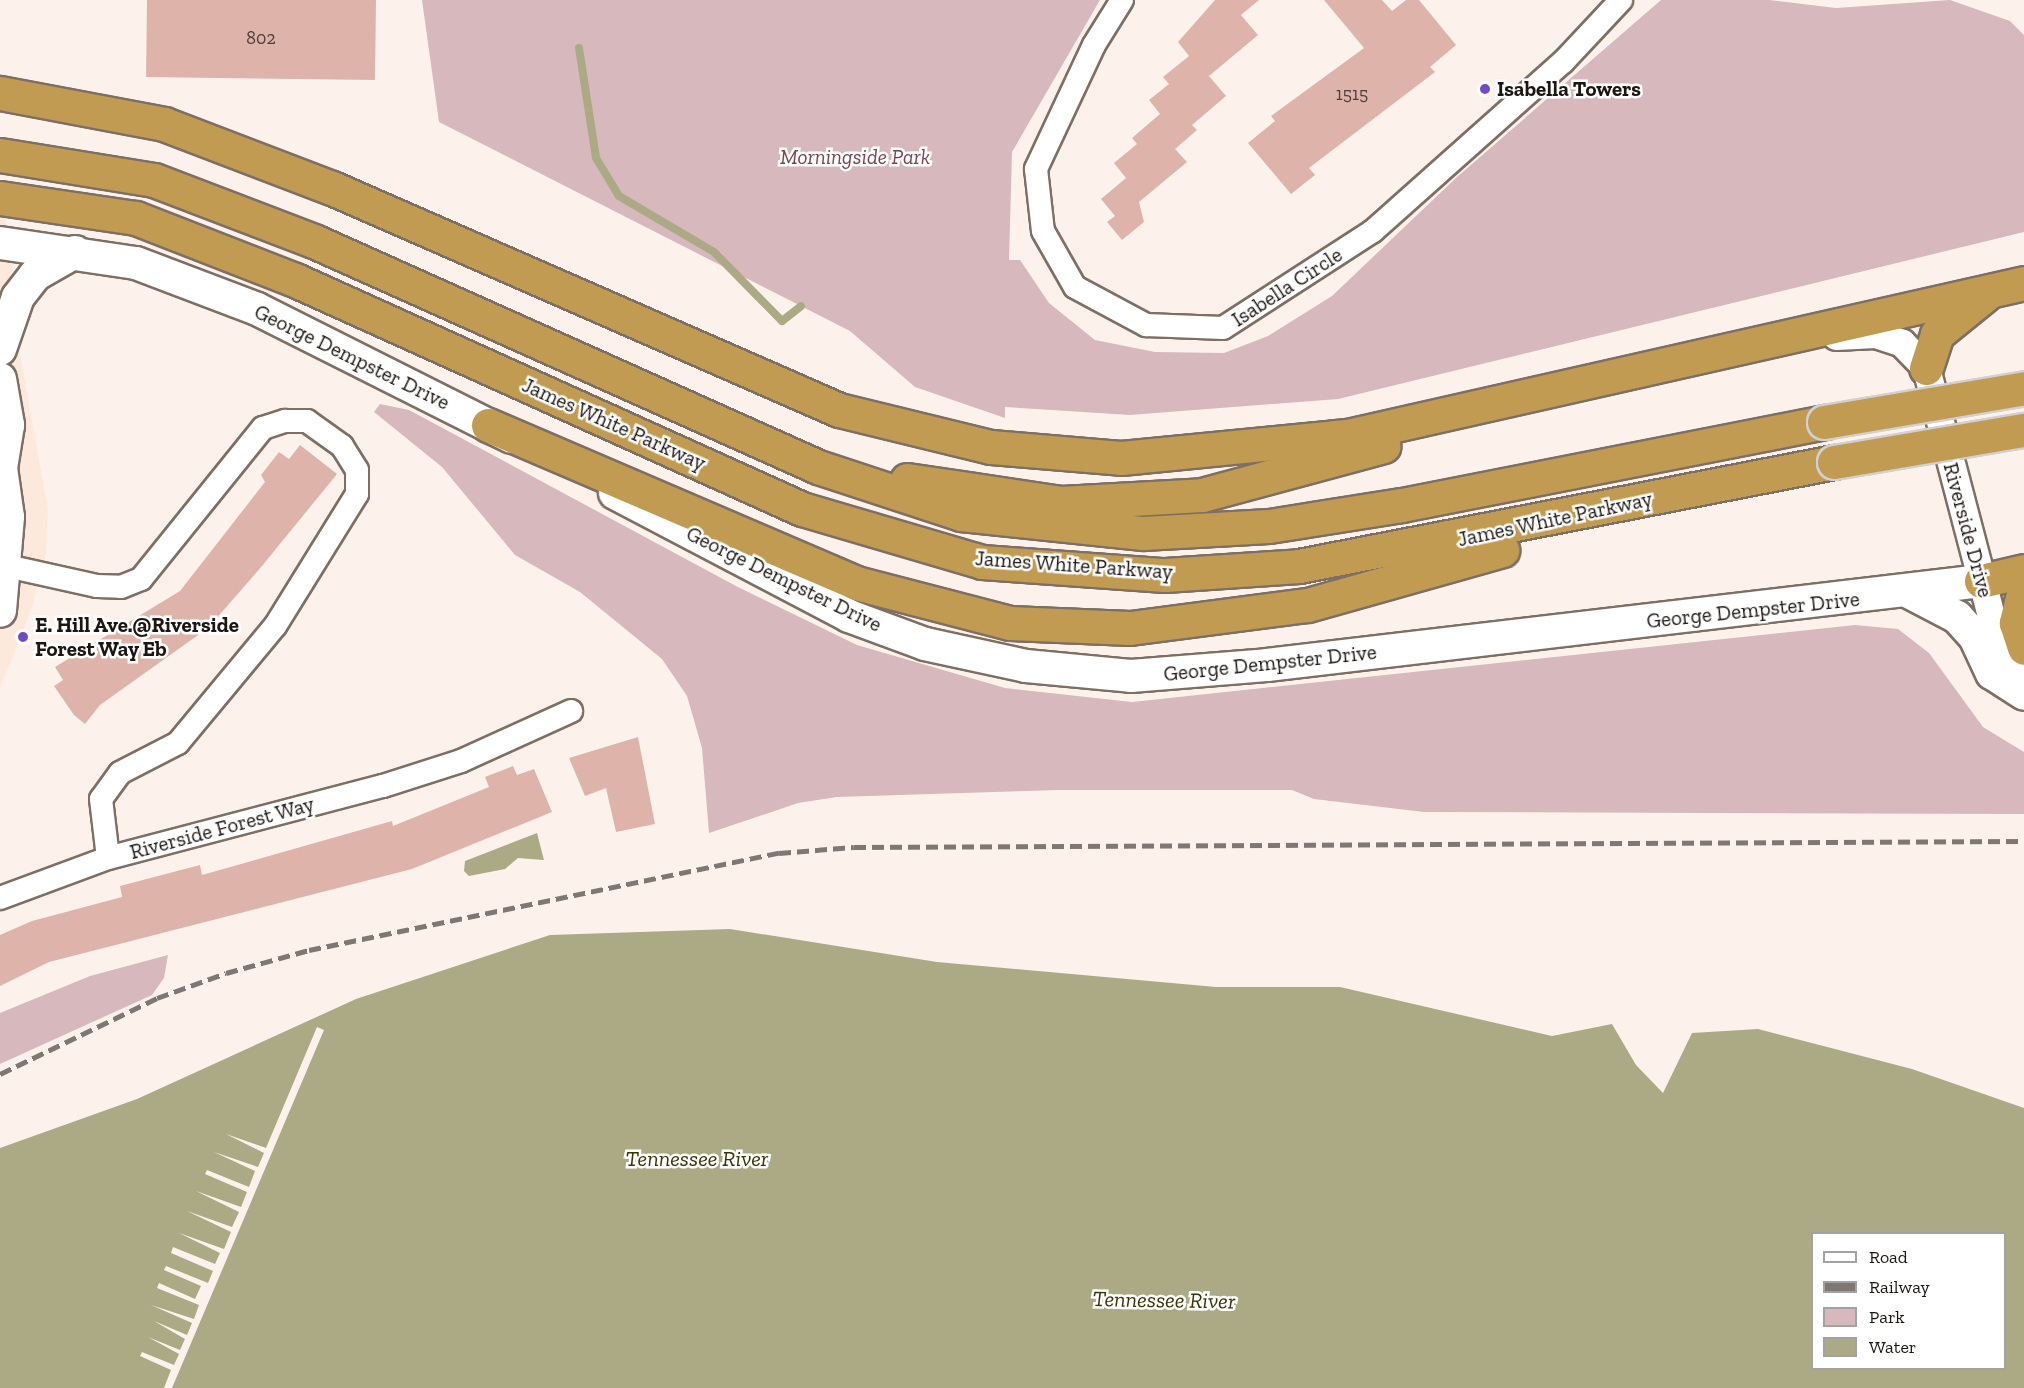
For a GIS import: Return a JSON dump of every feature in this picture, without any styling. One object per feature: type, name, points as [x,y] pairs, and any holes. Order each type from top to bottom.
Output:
[{"type":"highway","points":[[0,93],[164,124],[332,188],[839,410],[991,447],[1121,458],[1347,436],[1799,337],[2011,284]]},
{"type":"highway","name":"James White Parkway","points":[[0,155],[165,184],[316,242],[818,467],[962,514],[1143,533],[1269,526],[1402,506],[1824,422],[2024,388]]},
{"type":"highway","name":"James White Parkway","points":[[0,198],[136,218],[295,280],[802,509],[982,562],[1165,575],[1299,566],[1833,462],[2024,430]]},
{"type":"highway","points":[[1926,368],[1937,334],[2011,284]]},
{"type":"highway","points":[[818,467],[1061,503],[1202,495],[1333,463],[1536,395]]},
{"type":"highway","points":[[488,425],[856,584],[1010,623],[1118,627],[1308,605],[1754,478]]},
{"type":"highway","points":[[1981,581],[2024,571]]},
{"type":"highway","points":[[2024,590],[2016,623],[2024,648]]},
{"type":"main road","name":"George Dempster Drive","points":[[0,243],[75,252],[136,263],[257,309],[488,425],[849,616],[925,644],[1026,666],[1131,676],[1267,665],[1909,592],[1981,581]]},
{"type":"main road","points":[[0,349],[18,297],[35,275],[75,252]]},
{"type":"main road","points":[[0,380],[8,425],[0,467],[7,566],[0,610]]},
{"type":"main road","points":[[1909,592],[1957,616],[1975,637],[1992,673],[2024,694]]},
{"type":"street","name":"Isabella Circle","points":[[1122,0],[1094,45],[1036,169],[1043,231],[1075,287],[1146,325],[1223,328],[1373,231],[1563,62],[1621,0]]},
{"type":"street","points":[[1799,337],[1875,334],[1902,343],[1926,368]]},
{"type":"street","name":"Riverside Drive","points":[[1926,368],[1981,581],[2002,650],[2024,686]]},
{"type":"street","name":"Riverside Forest Way","points":[[7,566],[97,586],[121,587],[141,579],[263,428],[285,421],[307,421],[342,446],[357,470],[357,494],[275,626],[178,743],[120,772],[101,799],[108,858],[382,786],[460,761],[571,711]]},
{"type":"street","points":[[0,898],[108,858]]},
{"type":"shaded area","points":[[0,185],[20,317],[20,354],[48,509],[46,554],[31,611],[0,688]]},
{"type":"green space","name":"Morningside Park","points":[[422,0],[1100,0],[1012,152],[1009,260],[1020,260],[1049,303],[1095,340],[1155,352],[1224,353],[1268,336],[1332,296],[1457,177],[1661,0],[1769,0],[1836,8],[1950,0],[2010,21],[2024,35],[2024,232],[1338,399],[1130,415],[1005,407],[1005,418],[915,387],[850,331],[439,122]]},
{"type":"green space","points":[[380,404],[409,410],[736,586],[857,645],[1005,688],[1132,702],[1855,625],[1898,629],[1929,653],[1983,727],[2024,752],[2024,814],[1424,812],[1314,799],[1292,790],[1059,790],[837,797],[798,803],[709,833],[702,748],[687,696],[662,659],[580,592],[515,555],[442,467],[374,412]]},
{"type":"green space","points":[[168,955],[164,978],[152,995],[0,1064],[0,1013],[90,976]]},
{"type":"water","points":[[537,833],[544,860],[518,858],[505,869],[469,876],[464,871],[465,861]]},
{"type":"water","name":"Tennessee River","points":[[730,929],[937,962],[1216,987],[1340,987],[1552,1036],[1612,1024],[1636,1065],[1663,1093],[1692,1033],[1758,1029],[1912,1069],[2024,1108],[2024,1388],[0,1388],[0,1148],[137,1099],[356,999],[550,935]]},
{"type":"pier","points":[[317,1027],[324,1030],[172,1388],[164,1388],[171,1370],[140,1356],[142,1352],[174,1365],[179,1354],[148,1337],[180,1350],[185,1339],[154,1321],[187,1335],[192,1323],[151,1305],[194,1319],[199,1305],[157,1288],[159,1283],[195,1299],[201,1286],[164,1270],[166,1266],[208,1283],[213,1271],[171,1253],[173,1247],[215,1264],[220,1253],[179,1233],[224,1249],[231,1232],[187,1211],[232,1227],[239,1212],[196,1191],[241,1207],[247,1192],[205,1174],[207,1170],[249,1187],[255,1171],[214,1152],[258,1167],[264,1153],[226,1134],[266,1148]]},
{"type":"building","points":[[147,0],[376,0],[375,80],[146,77]]},
{"type":"building","points":[[1215,0],[1259,0],[1241,15],[1258,35],[1209,76],[1226,96],[1192,125],[1197,130],[1175,149],[1187,162],[1139,202],[1144,222],[1122,240],[1107,222],[1115,216],[1101,199],[1126,178],[1114,163],[1137,144],[1132,138],[1160,114],[1149,100],[1169,84],[1163,77],[1189,56],[1178,42]]},
{"type":"building","points":[[1324,0],[1382,0],[1392,11],[1406,0],[1419,0],[1456,45],[1430,67],[1435,72],[1309,168],[1315,175],[1291,194],[1248,143],[1275,121],[1271,116],[1364,48]]},
{"type":"building","points":[[300,445],[337,474],[208,628],[100,705],[85,724],[74,715],[54,686],[63,680],[55,667],[180,591],[265,482],[261,475],[279,452],[289,459]]},
{"type":"building","points":[[638,737],[655,824],[616,832],[606,788],[585,796],[569,758]]},
{"type":"building","points":[[513,766],[517,775],[534,769],[552,812],[412,869],[49,962],[0,986],[0,935],[32,921],[122,897],[120,886],[200,865],[202,875],[392,821],[393,826],[489,787],[485,777]]},
{"type":"waterway","points":[[579,48],[596,158],[619,196],[714,252],[782,321],[801,306]]},
{"type":"railway","points":[[0,1074],[157,998],[226,973],[309,950],[779,853],[854,847],[2024,841]]},
{"type":"place","name":"Isabella Towers","points":[[1485,89]]},
{"type":"place","name":"E. Hill Ave.@Riverside Forest Way Eb","points":[[23,637]]}]
